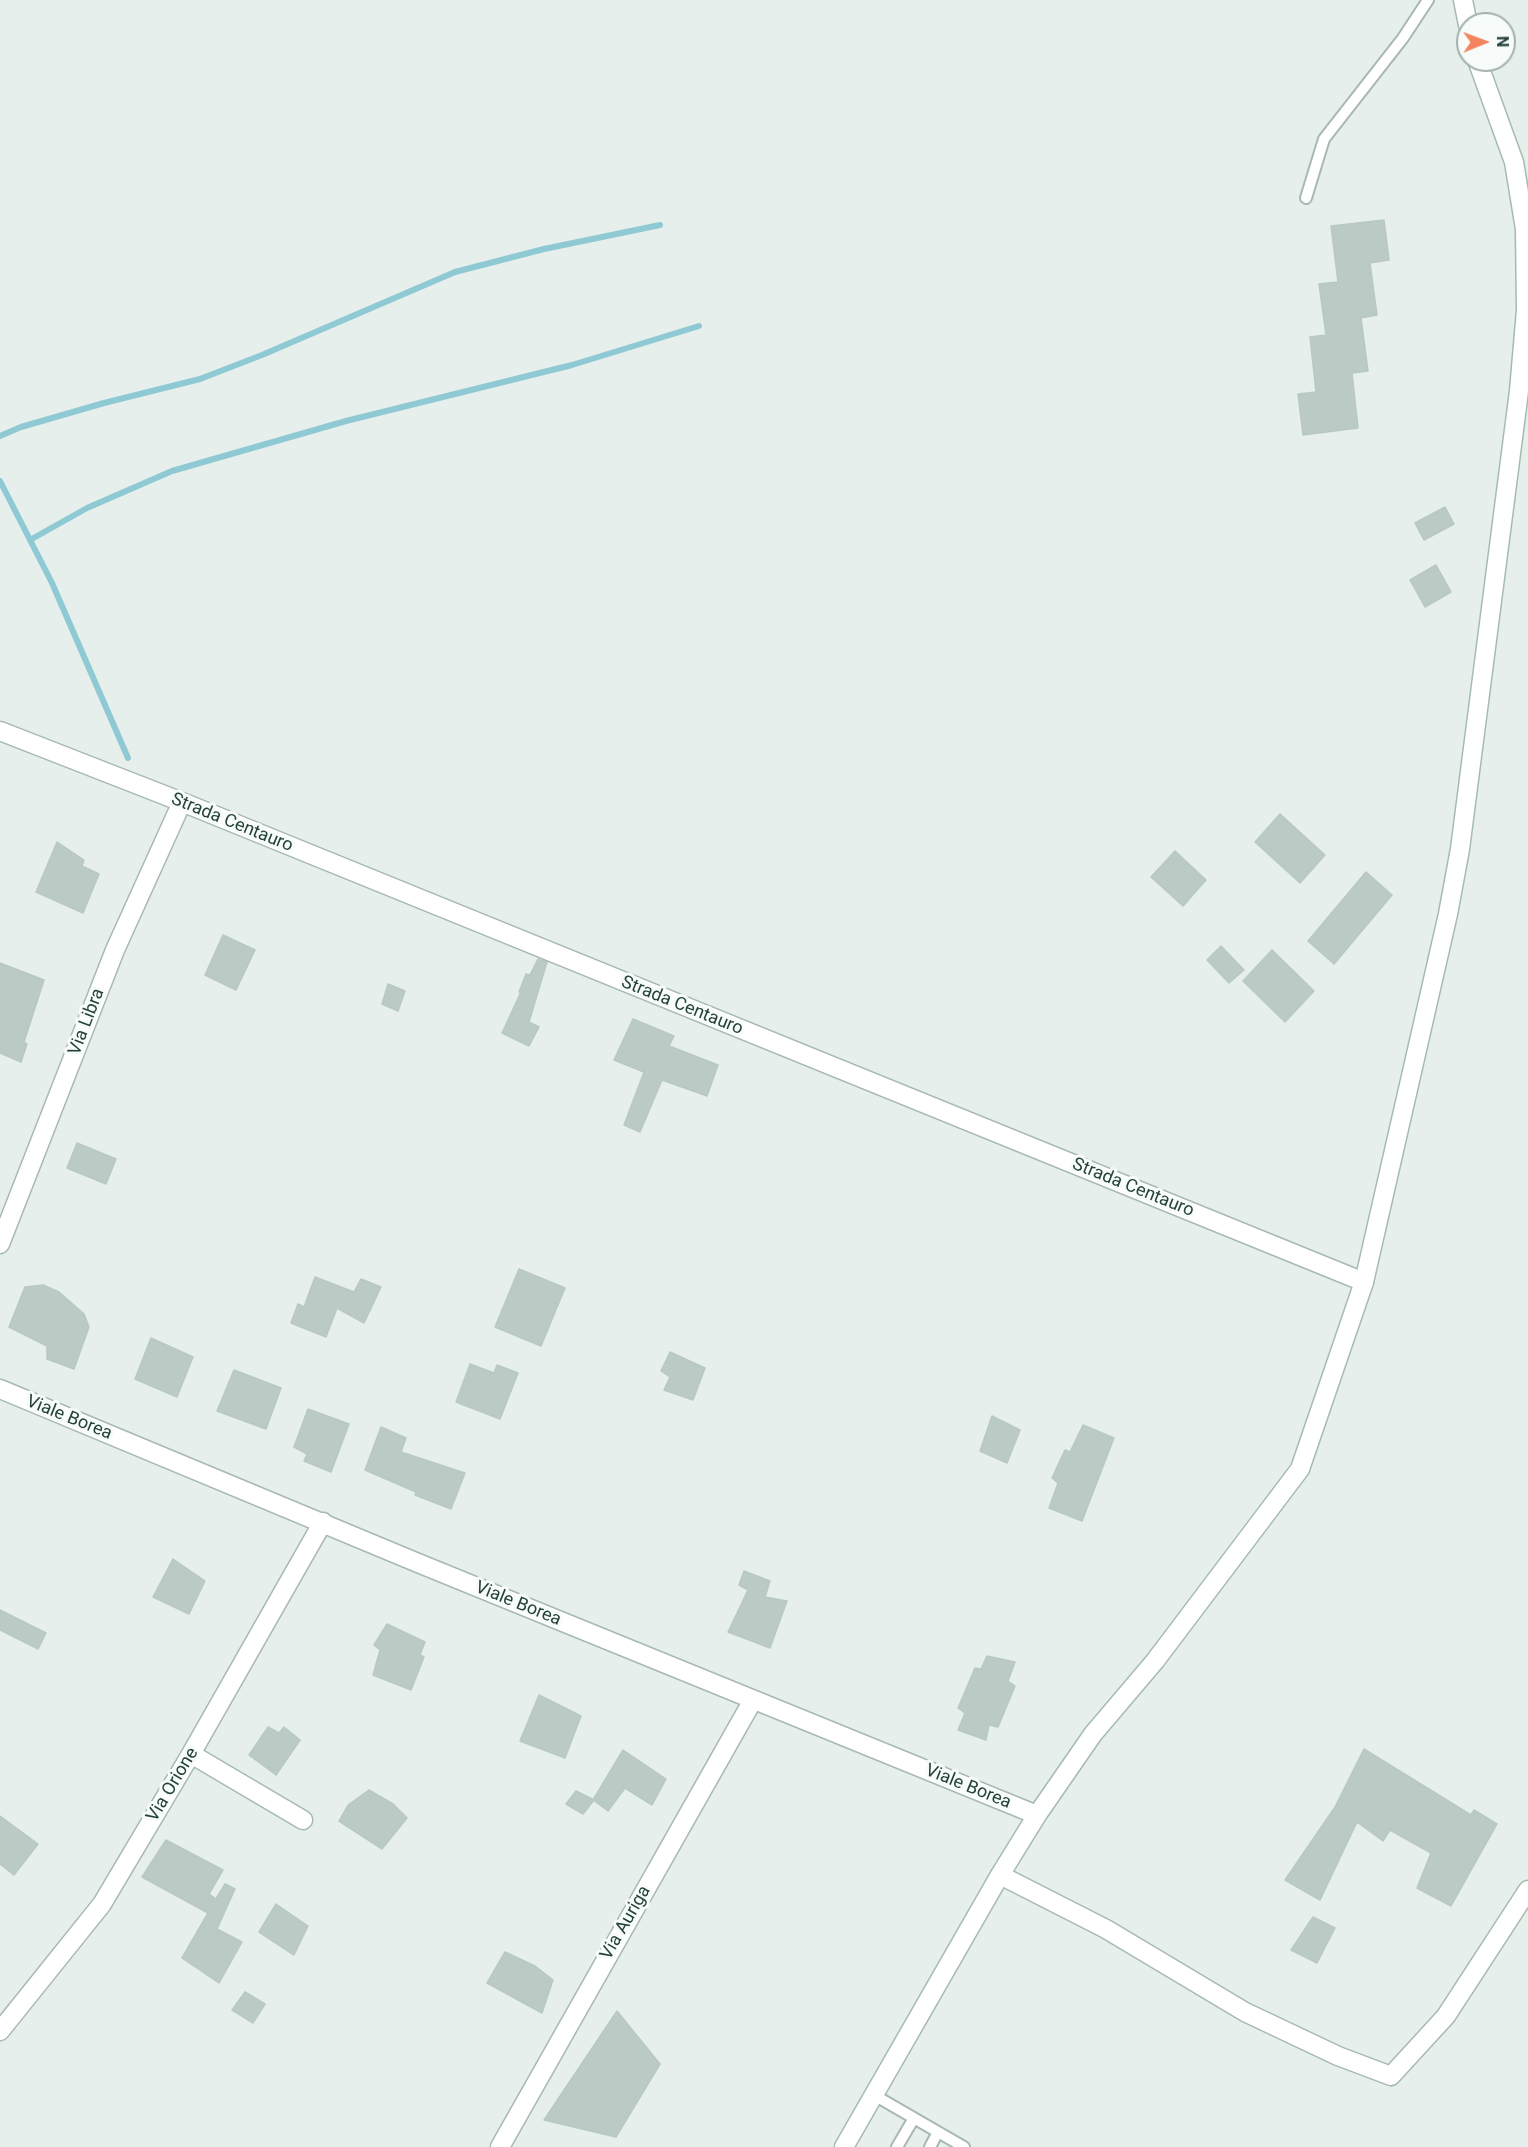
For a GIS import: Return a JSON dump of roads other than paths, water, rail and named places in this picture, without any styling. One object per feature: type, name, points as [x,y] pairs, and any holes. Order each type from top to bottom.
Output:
[{"type":"street","points":[[844,2147],[1000,1875],[1037,1815],[1093,1734],[1155,1661],[1300,1469],[1364,1282],[1448,914],[1460,849],[1519,391],[1526,310],[1525,230],[1514,162],[1481,72]]},
{"type":"street","name":"Strada Centauro","points":[[0,731],[182,802],[1364,1282]]},
{"type":"street","name":"Via Libra","points":[[0,1244],[115,950],[182,802]]},
{"type":"street","name":"Viale Borea","points":[[0,1389],[1037,1815]]},
{"type":"street","name":"Via Orione","points":[[0,2031],[102,1904],[191,1754],[323,1522]]},
{"type":"street","name":"Via Auriga","points":[[500,2147],[753,1700]]},
{"type":"street","points":[[191,1754],[303,1820]]},
{"type":"street","points":[[1000,1875],[1106,1929],[1245,2012],[1338,2056],[1391,2076],[1446,2016],[1528,1890]]},
{"type":"lane","points":[[1306,198],[1324,140],[1403,38],[1428,0]]},
{"type":"lane","points":[[874,2095],[964,2147]]},
{"type":"lane","points":[[897,2147],[914,2118]]},
{"type":"lane","points":[[930,2147],[938,2132]]},
{"type":"waterway","points":[[0,436],[21,427],[104,403],[200,379],[262,355],[455,272],[544,249],[660,225]]},
{"type":"waterway","points":[[30,540],[87,508],[172,471],[346,421],[572,365],[699,326]]},
{"type":"waterway","points":[[0,481],[52,583],[128,758]]}]
